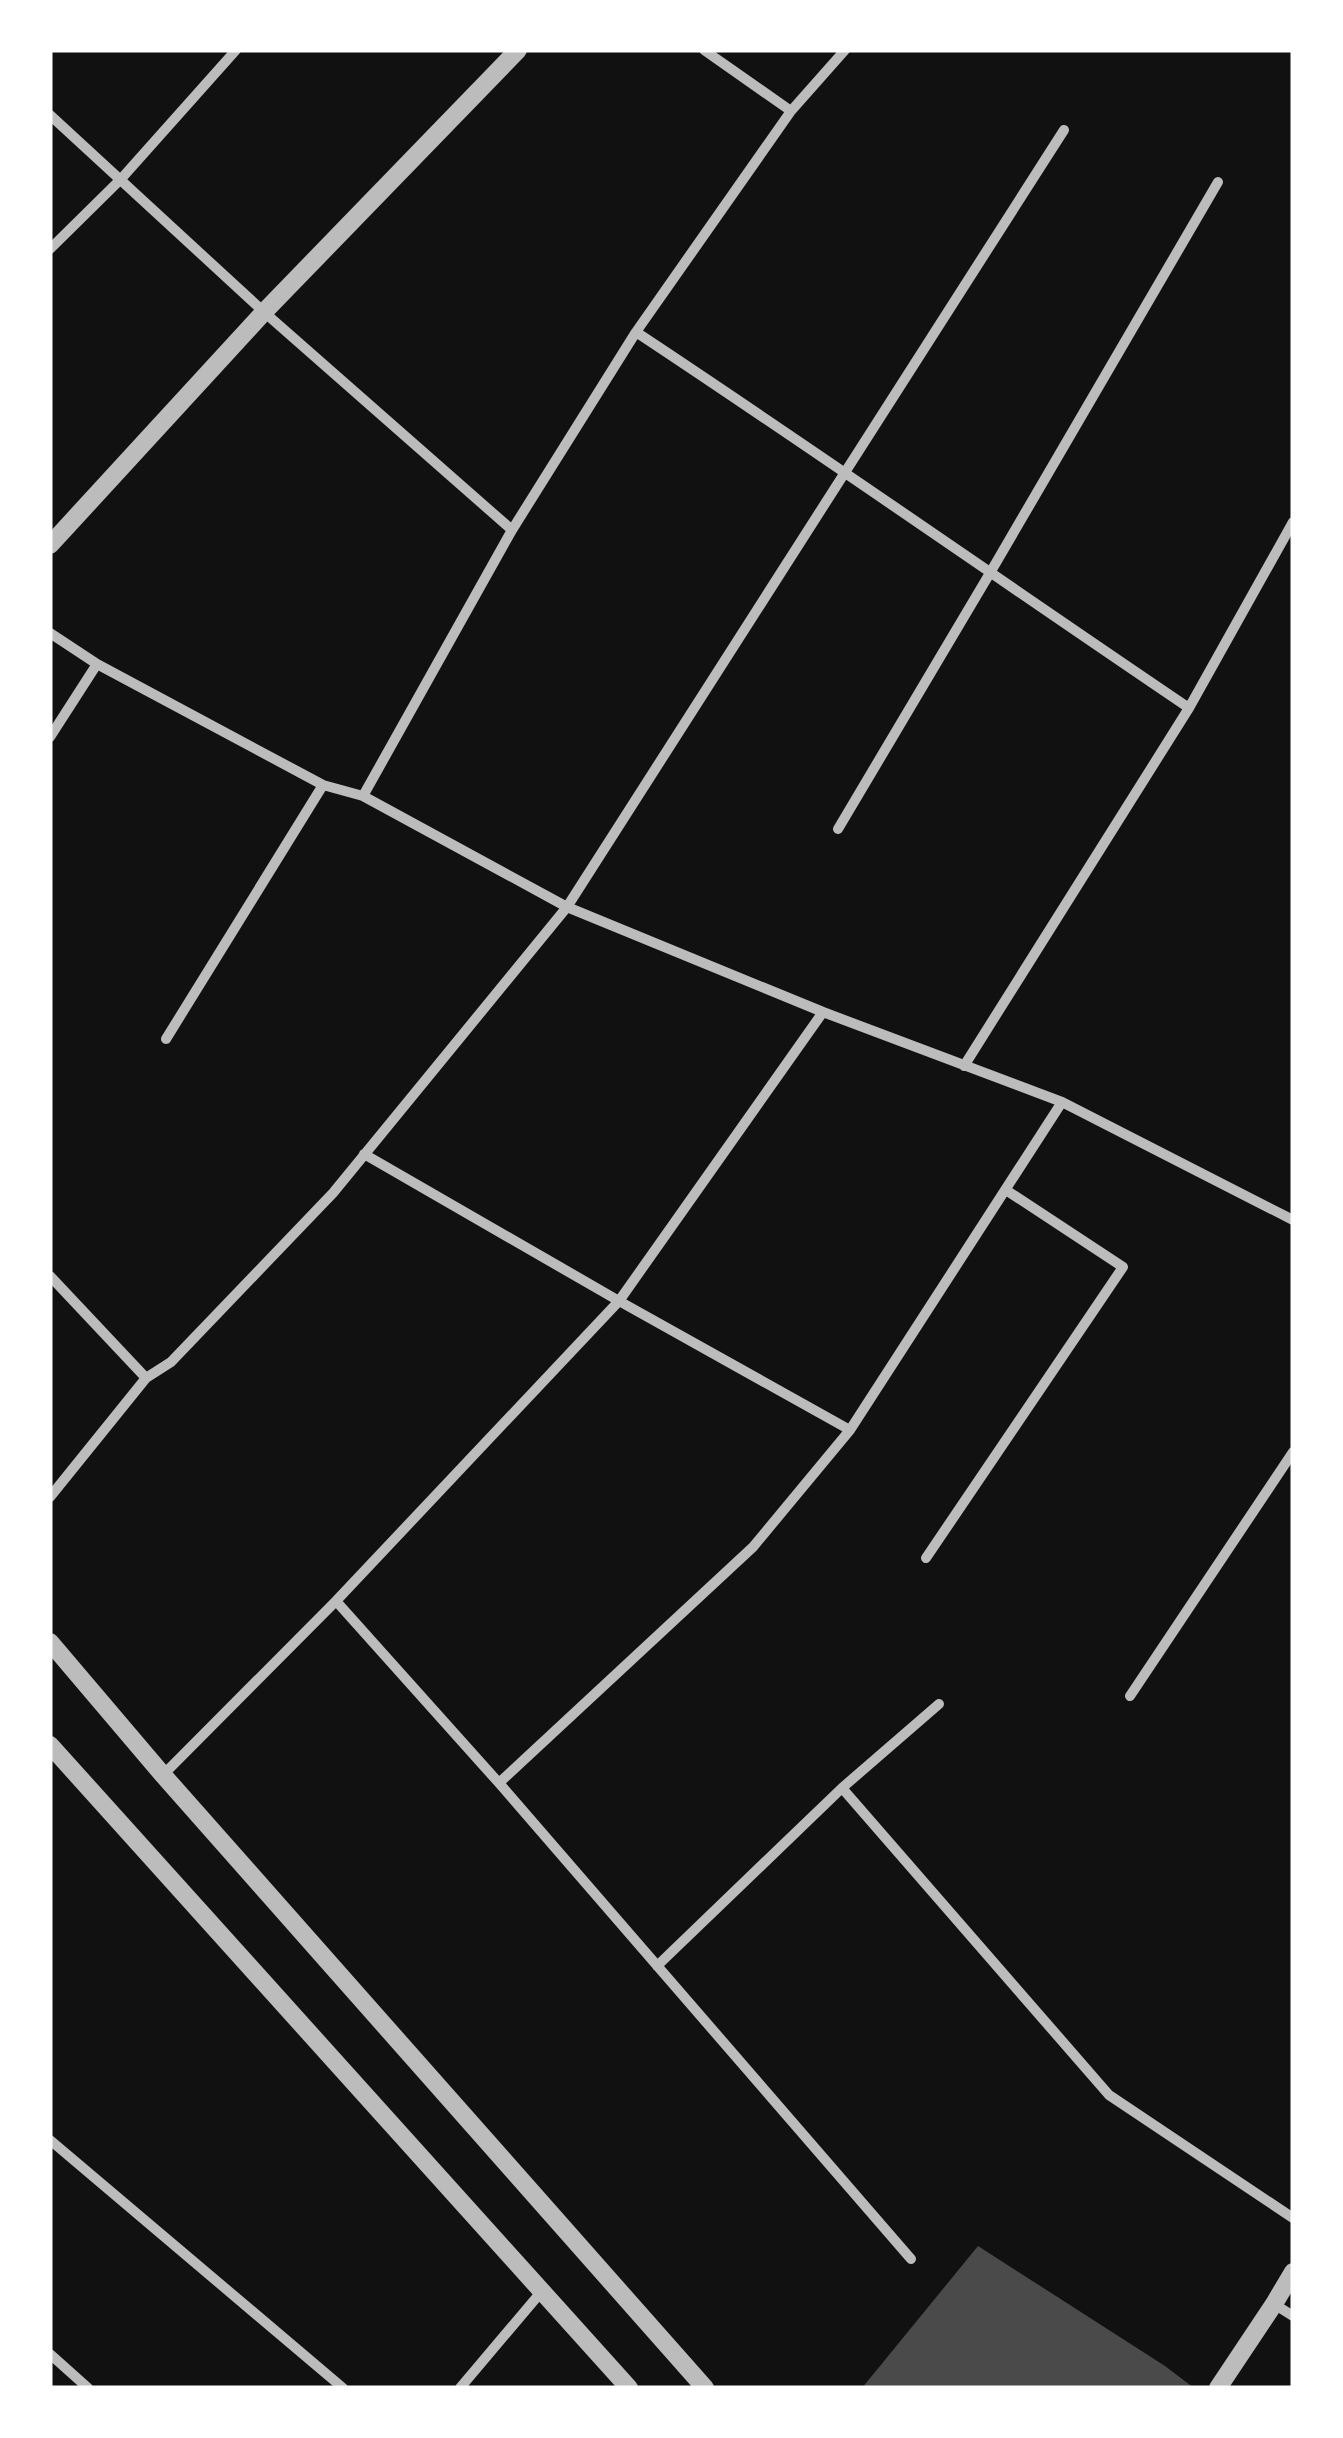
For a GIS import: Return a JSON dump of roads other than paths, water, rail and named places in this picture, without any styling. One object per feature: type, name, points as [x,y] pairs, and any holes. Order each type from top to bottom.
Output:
[{"type":"street","points":[[50,249],[121,178],[236,50]]},
{"type":"street","points":[[50,545],[264,312],[518,50]]},
{"type":"street","points":[[704,50],[792,111]]},
{"type":"street","points":[[362,796],[512,530],[636,332],[792,111],[845,50]]},
{"type":"street","points":[[50,115],[264,312],[512,530]]},
{"type":"street","points":[[50,1497],[146,1378],[170,1362],[333,1193],[567,907],[1064,130]]},
{"type":"street","points":[[838,829],[1218,182]]},
{"type":"street","points":[[636,332],[1189,708]]},
{"type":"street","points":[[964,1066],[1189,708],[1293,522]]},
{"type":"street","points":[[50,634],[98,664],[323,785],[362,796],[567,907],[823,1012],[1062,1102],[1293,1220]]},
{"type":"street","points":[[50,737],[98,664]]},
{"type":"street","points":[[166,1039],[323,785]]},
{"type":"street","points":[[163,1775],[336,1601],[619,1301],[823,1012]]},
{"type":"street","points":[[499,1783],[753,1547],[850,1430],[1062,1102]]},
{"type":"street","points":[[364,1154],[850,1430]]},
{"type":"street","points":[[926,1558],[1123,1267],[1006,1190]]},
{"type":"street","points":[[50,1276],[146,1378]]},
{"type":"street","points":[[1130,1696],[1293,1452]]},
{"type":"street","points":[[336,1601],[911,2259]]},
{"type":"street","points":[[50,1642],[704,2388]]},
{"type":"street","points":[[657,1966],[842,1788],[938,1704]]},
{"type":"street","points":[[50,1745],[629,2388]]},
{"type":"street","points":[[842,1788],[1109,2095],[1293,2218]]},
{"type":"street","points":[[50,2140],[344,2388]]},
{"type":"street","points":[[1218,2388],[1293,2272]]},
{"type":"street","points":[[460,2388],[542,2291]]},
{"type":"street","points":[[1274,2304],[1293,2316]]},
{"type":"street","points":[[50,2354],[88,2388]]}]
